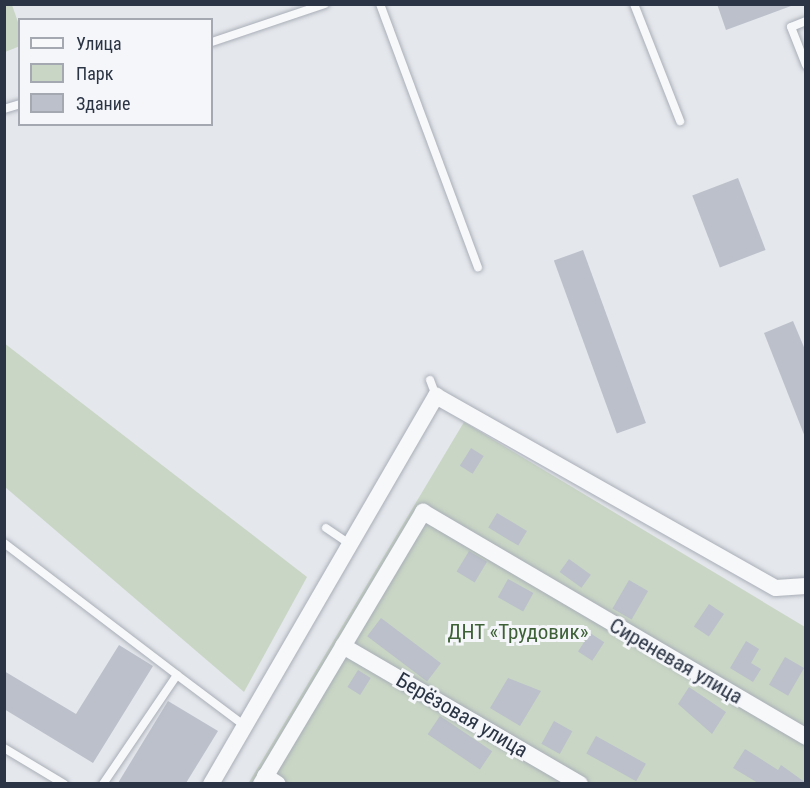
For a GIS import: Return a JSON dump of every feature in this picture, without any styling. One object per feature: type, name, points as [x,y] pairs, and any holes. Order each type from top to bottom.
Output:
[{"type":"street","points":[[212,783],[350,544],[433,388],[776,588],[799,589]]},
{"type":"street","name":"Сиреневая улица","points":[[343,646],[423,512],[806,737]]},
{"type":"street","points":[[268,781],[343,646]]},
{"type":"street","name":"Берёзовая улица","points":[[343,646],[580,783]]},
{"type":"lane","points":[[213,42],[325,4]]},
{"type":"lane","points":[[380,4],[478,267]]},
{"type":"lane","points":[[634,4],[680,121]]},
{"type":"lane","points":[[806,21],[791,27],[806,65]]},
{"type":"lane","points":[[326,528],[350,544]]},
{"type":"lane","points":[[4,543],[245,726]]},
{"type":"lane","points":[[103,783],[177,675]]},
{"type":"lane","points":[[4,748],[64,783]]},
{"type":"green space","points":[[5,4],[12,5],[18,22],[18,47],[5,52]]},
{"type":"green space","points":[[4,343],[307,577],[244,692],[5,487]]},
{"type":"green space","name":"ДНТ «Трудовик»","points":[[464,422],[805,627],[805,783],[248,784]]},
{"type":"building","points":[[717,4],[791,4],[791,6],[726,30]]},
{"type":"building","points":[[738,178],[766,250],[720,267],[692,196]]},
{"type":"building","points":[[583,250],[646,423],[617,434],[554,261]]},
{"type":"building","points":[[793,321],[806,352],[805,437],[764,333]]},
{"type":"building","points":[[471,448],[484,456],[473,474],[460,466]]},
{"type":"building","points":[[497,513],[527,531],[518,546],[488,528]]},
{"type":"building","points":[[469,551],[487,562],[475,582],[457,572]]},
{"type":"building","points":[[569,559],[591,575],[581,588],[560,572]]},
{"type":"building","points":[[508,579],[533,593],[523,611],[498,597]]},
{"type":"building","points":[[629,580],[648,591],[632,620],[612,609]]},
{"type":"building","points":[[709,604],[724,614],[709,636],[694,626]]},
{"type":"building","points":[[381,618],[441,663],[427,682],[367,636]]},
{"type":"building","points":[[590,633],[604,642],[592,661],[578,651]]},
{"type":"building","points":[[746,641],[759,649],[751,663],[761,669],[753,682],[730,668]]},
{"type":"building","points":[[119,645],[153,666],[93,763],[4,709],[4,671],[76,714]]},
{"type":"building","points":[[785,657],[804,668],[788,696],[769,685]]},
{"type":"building","points":[[358,670],[371,678],[360,695],[347,687]]},
{"type":"building","points":[[508,678],[541,691],[520,726],[490,708]]},
{"type":"building","points":[[689,687],[726,712],[712,734],[678,704]]},
{"type":"building","points":[[168,701],[218,731],[186,783],[118,783]]},
{"type":"building","points":[[440,716],[492,751],[480,769],[428,734]]},
{"type":"building","points":[[554,721],[572,731],[560,754],[541,744]]},
{"type":"building","points":[[596,736],[646,764],[636,781],[586,753]]},
{"type":"building","points":[[745,749],[778,770],[781,765],[806,783],[758,783],[733,768]]}]
